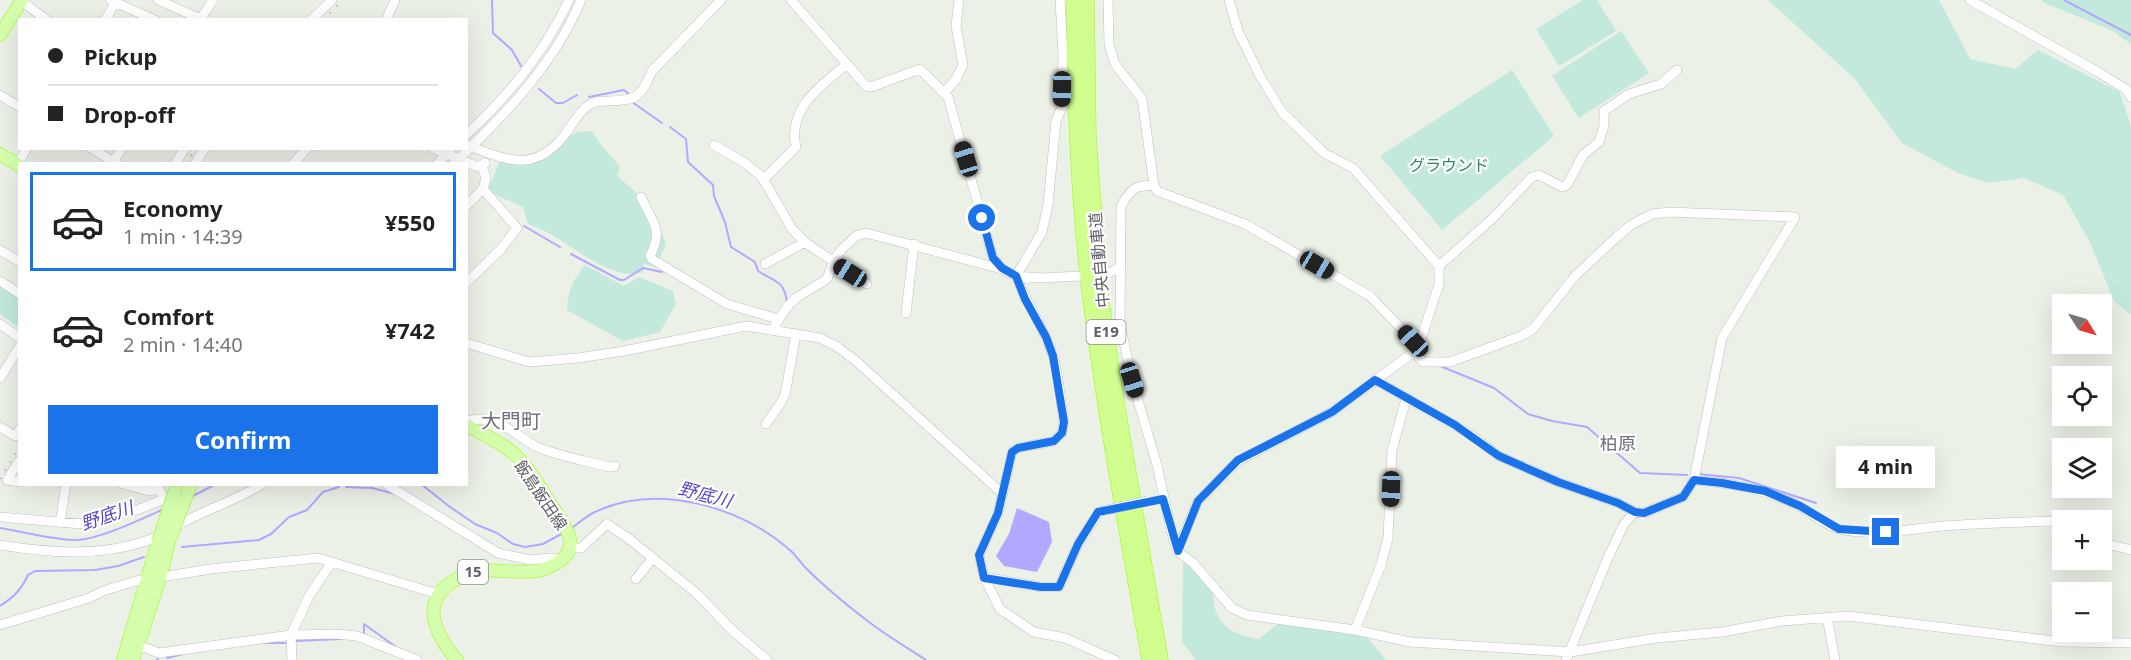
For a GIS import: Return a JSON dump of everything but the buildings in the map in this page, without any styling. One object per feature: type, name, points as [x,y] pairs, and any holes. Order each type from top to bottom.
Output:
[{"type":"highway","name":"中央自動車道","points":[[1074,0],[1080,187],[1088,282],[1149,660]]},
{"type":"highway","name":"中央自動車道","points":[[1087,0],[1089,140],[1101,295],[1161,660]]},
{"type":"main road","points":[[0,35],[21,0]]},
{"type":"main road","points":[[0,154],[18,165]]},
{"type":"main road","name":"飯島飯田線","points":[[468,424],[505,448],[523,463],[564,524],[571,544],[562,560]]},
{"type":"main road","points":[[133,660],[177,486]]},
{"type":"main road","points":[[164,541],[189,486]]},
{"type":"main road","name":"15","points":[[457,660],[440,634],[435,621],[433,610],[438,594],[459,577],[472,572],[490,569],[539,571],[562,560]]},
{"type":"main road","points":[[123,660],[153,579]]},
{"type":"street","points":[[21,0],[44,18]]},
{"type":"street","points":[[158,0],[199,18]]},
{"type":"street","points":[[202,18],[213,0]]},
{"type":"street","points":[[313,18],[332,0]]},
{"type":"street","points":[[387,18],[395,0]]},
{"type":"street","points":[[468,133],[534,63],[555,31],[569,0]]},
{"type":"street","points":[[468,145],[535,78],[561,42],[581,0]]},
{"type":"street","points":[[468,145],[482,148],[503,159],[521,161],[546,154],[590,104],[598,101],[629,101],[638,95],[646,85],[652,71],[721,0]]},
{"type":"street","points":[[791,0],[866,86],[871,87],[920,69],[945,92],[993,258],[1002,268]]},
{"type":"street","points":[[945,92],[956,79],[963,65],[956,26],[959,0]]},
{"type":"street","points":[[1016,276],[1042,232],[1048,205],[1056,121],[1062,107],[1063,54],[1060,0]]},
{"type":"street","points":[[1108,0],[1109,44],[1115,64],[1142,99],[1154,185],[1157,191],[1245,224],[1371,296],[1413,341],[1414,352],[1423,362],[1450,362],[1521,336],[1533,329],[1575,276],[1631,225],[1652,214],[1670,212],[1795,217],[1722,338],[1694,480],[1683,497],[1644,513],[1635,512],[1618,503],[1558,482],[1499,456],[1460,428],[1375,380]]},
{"type":"street","points":[[1178,551],[1198,501],[1238,460],[1332,412],[1414,352],[1419,345],[1439,284],[1439,266],[1353,168],[1324,153],[1282,112],[1260,76],[1238,31],[1229,0]]},
{"type":"street","points":[[1970,0],[2098,72],[2126,89],[2131,97]]},
{"type":"street","points":[[106,18],[114,1],[151,18]]},
{"type":"street","points":[[764,180],[796,147],[794,137],[801,107],[811,93],[847,64]]},
{"type":"street","points":[[1439,266],[1500,211],[1532,177],[1539,175],[1562,187],[1567,185],[1583,155],[1599,142],[1604,126],[1604,111],[1629,94],[1661,84],[1677,70]]},
{"type":"street","points":[[0,95],[18,106]]},
{"type":"street","points":[[714,145],[745,163],[764,180],[792,229],[805,242],[867,284]]},
{"type":"street","points":[[94,150],[112,162]]},
{"type":"street","points":[[449,151],[456,161]]},
{"type":"street","points":[[482,166],[488,159],[488,153]]},
{"type":"street","points":[[468,164],[482,166]]},
{"type":"street","points":[[468,204],[483,189],[486,178],[482,166]]},
{"type":"street","points":[[1154,185],[1138,186],[1129,193],[1121,206],[1120,323],[1132,380],[1157,465],[1163,499],[1178,551],[1193,563],[1232,608],[1246,615],[1355,630],[1410,642],[1568,656],[1658,638],[1722,632],[1782,621],[1848,616],[2062,642],[2131,642]]},
{"type":"street","points":[[468,281],[501,249],[517,228],[483,189]]},
{"type":"street","points":[[641,197],[658,232],[658,241],[650,256],[652,259],[727,304],[778,320]]},
{"type":"street","points":[[772,330],[796,298],[827,279],[833,262],[843,249],[856,236],[866,233],[1002,268],[1016,276],[1041,278],[1080,276]]},
{"type":"street","points":[[765,264],[805,242]]},
{"type":"street","points":[[906,313],[914,244]]},
{"type":"street","points":[[0,250],[18,261]]},
{"type":"street","points":[[1109,273],[1120,267]]},
{"type":"street","points":[[1016,276],[1053,356],[1064,422],[1062,433],[1054,441],[1018,448],[1012,452],[998,513],[979,555],[984,578],[1000,609],[1035,632],[1065,638],[1115,660]]},
{"type":"street","points":[[0,281],[18,293]]},
{"type":"street","points":[[0,324],[18,337]]},
{"type":"street","points":[[468,344],[529,362],[617,352],[746,326],[820,338],[845,352],[1003,494]]},
{"type":"street","points":[[766,424],[784,395],[796,334]]},
{"type":"street","points":[[0,378],[18,349]]},
{"type":"street","points":[[1355,630],[1381,565],[1388,538],[1392,450],[1406,399]]},
{"type":"street","points":[[468,423],[481,420],[507,426],[540,448],[609,467],[615,466]]},
{"type":"street","points":[[0,427],[15,436],[18,432]]},
{"type":"street","points":[[18,463],[7,480],[18,482]]},
{"type":"street","points":[[1694,480],[1765,491],[1800,506],[1839,529],[1886,532],[2052,521]]},
{"type":"street","points":[[60,523],[66,486]]},
{"type":"street","points":[[130,486],[149,491],[159,489],[164,499]]},
{"type":"street","points":[[0,517],[82,524],[137,510],[164,499],[187,486]]},
{"type":"street","points":[[0,545],[37,551],[70,552],[126,547],[149,540],[202,513],[242,497],[259,486]]},
{"type":"street","points":[[389,486],[498,553],[530,560],[551,558],[562,560]]},
{"type":"street","points":[[984,578],[1041,587],[1059,587],[1078,544],[1098,512],[1163,499]]},
{"type":"street","points":[[1568,656],[1607,560],[1624,524],[1635,512]]},
{"type":"street","points":[[571,544],[581,548],[607,524],[696,593],[733,631],[767,660]]},
{"type":"street","points":[[2112,545],[2131,550]]},
{"type":"street","points":[[0,625],[136,581],[211,569],[318,558],[438,594]]},
{"type":"street","points":[[636,579],[653,558]]},
{"type":"street","points":[[292,660],[291,635],[309,596],[332,562]]},
{"type":"street","points":[[1827,617],[1835,660]]},
{"type":"street","points":[[138,645],[161,656],[291,635],[357,636],[417,660]]},
{"type":"green space","points":[[1583,0],[1597,0],[1616,31],[1559,66],[1536,29]]},
{"type":"green space","points":[[1768,0],[1939,0],[1970,59],[2015,69],[2038,50],[2120,92],[2131,127],[2131,315],[2114,301],[2089,240],[2063,195],[2024,178],[1988,183],[1958,173],[1902,143],[1855,79]]},
{"type":"green space","points":[[2042,0],[2131,0],[2131,44],[2111,30],[2042,2]]},
{"type":"green space","points":[[1621,31],[1649,73],[1579,118],[1552,76]]},
{"type":"green space","name":"グラウンド","points":[[1512,70],[1554,136],[1442,230],[1380,156]]},
{"type":"green space","points":[[592,131],[620,167],[617,176],[648,206],[663,234],[666,245],[655,267],[644,264],[643,272],[629,274],[600,264],[541,229],[528,224],[523,207],[487,191],[500,161],[520,164],[577,132]]},
{"type":"green space","points":[[585,265],[624,286],[639,277],[673,291],[676,304],[660,332],[623,341],[567,310],[572,286]]},
{"type":"green space","points":[[0,283],[18,295],[18,324],[0,314]]},
{"type":"green space","points":[[1183,561],[1208,582],[1212,588],[1214,605],[1220,620],[1230,630],[1259,639],[1279,623],[1367,637],[1386,660],[1196,660],[1182,642]]},
{"type":"shaded area","points":[[1017,508],[1049,522],[1052,542],[1037,572],[1004,566],[996,556],[1009,534]]},
{"type":"waterway","points":[[492,0],[493,33],[512,50],[521,66]]},
{"type":"waterway","points":[[2064,0],[2131,35]]},
{"type":"waterway","points":[[539,89],[556,103],[563,103],[577,95]]},
{"type":"waterway","points":[[589,97],[624,90],[629,94]]},
{"type":"waterway","points":[[632,102],[662,123]]},
{"type":"waterway","points":[[670,127],[686,139],[688,162],[713,185],[714,196],[725,222],[731,247],[755,262],[758,271],[781,285],[787,302]]},
{"type":"waterway","points":[[524,226],[560,247]]},
{"type":"waterway","points":[[571,254],[620,280],[624,280],[643,268],[662,272]]},
{"type":"waterway","points":[[1440,366],[1494,388],[1528,414],[1587,427],[1640,473],[1687,475]]},
{"type":"waterway","points":[[1698,474],[1739,478],[1816,503]]},
{"type":"waterway","name":"野底川","points":[[191,497],[212,486]]},
{"type":"waterway","name":"野底川","points":[[424,486],[475,524],[497,533],[513,544],[525,547],[543,544],[563,533]]},
{"type":"waterway","points":[[182,547],[259,540],[271,534],[289,517],[307,510],[323,492],[339,487]]},
{"type":"waterway","points":[[346,487],[372,488],[395,494]]},
{"type":"waterway","name":"野底川","points":[[570,529],[593,513],[618,504],[644,500],[670,500],[724,511],[772,536],[851,608],[926,660]]},
{"type":"waterway","name":"野底川","points":[[0,528],[54,538],[83,539],[119,529],[164,509]]},
{"type":"waterway","points":[[0,606],[17,593],[28,575],[35,571],[95,570],[118,566],[144,557]]},
{"type":"waterway","points":[[364,635],[364,624],[396,647]]},
{"type":"waterway","points":[[295,641],[341,639]]},
{"type":"waterway","points":[[265,643],[286,643]]},
{"type":"waterway","points":[[167,658],[183,654]]},
{"type":"railway","points":[[325,18],[343,0]]},
{"type":"railway","points":[[187,162],[195,150]]},
{"type":"railway","points":[[0,479],[18,449]]},
{"type":"district","name":"大門町","points":[[511,421]]},
{"type":"district","name":"柏原","points":[[1618,444]]},
{"type":"route","points":[[982,218],[993,258],[1002,268],[1016,276],[1025,299],[1046,337],[1053,356],[1064,422],[1062,433],[1054,441],[1018,448],[1012,452],[998,513],[979,555],[984,578],[1041,587],[1059,587],[1078,544],[1098,512],[1148,501],[1163,499],[1178,551],[1198,501],[1238,460],[1332,412],[1375,380],[1470,434],[1499,456],[1558,482],[1618,503],[1635,512],[1644,513],[1683,497],[1694,480],[1765,491],[1800,506],[1839,529],[1886,532]]}]
